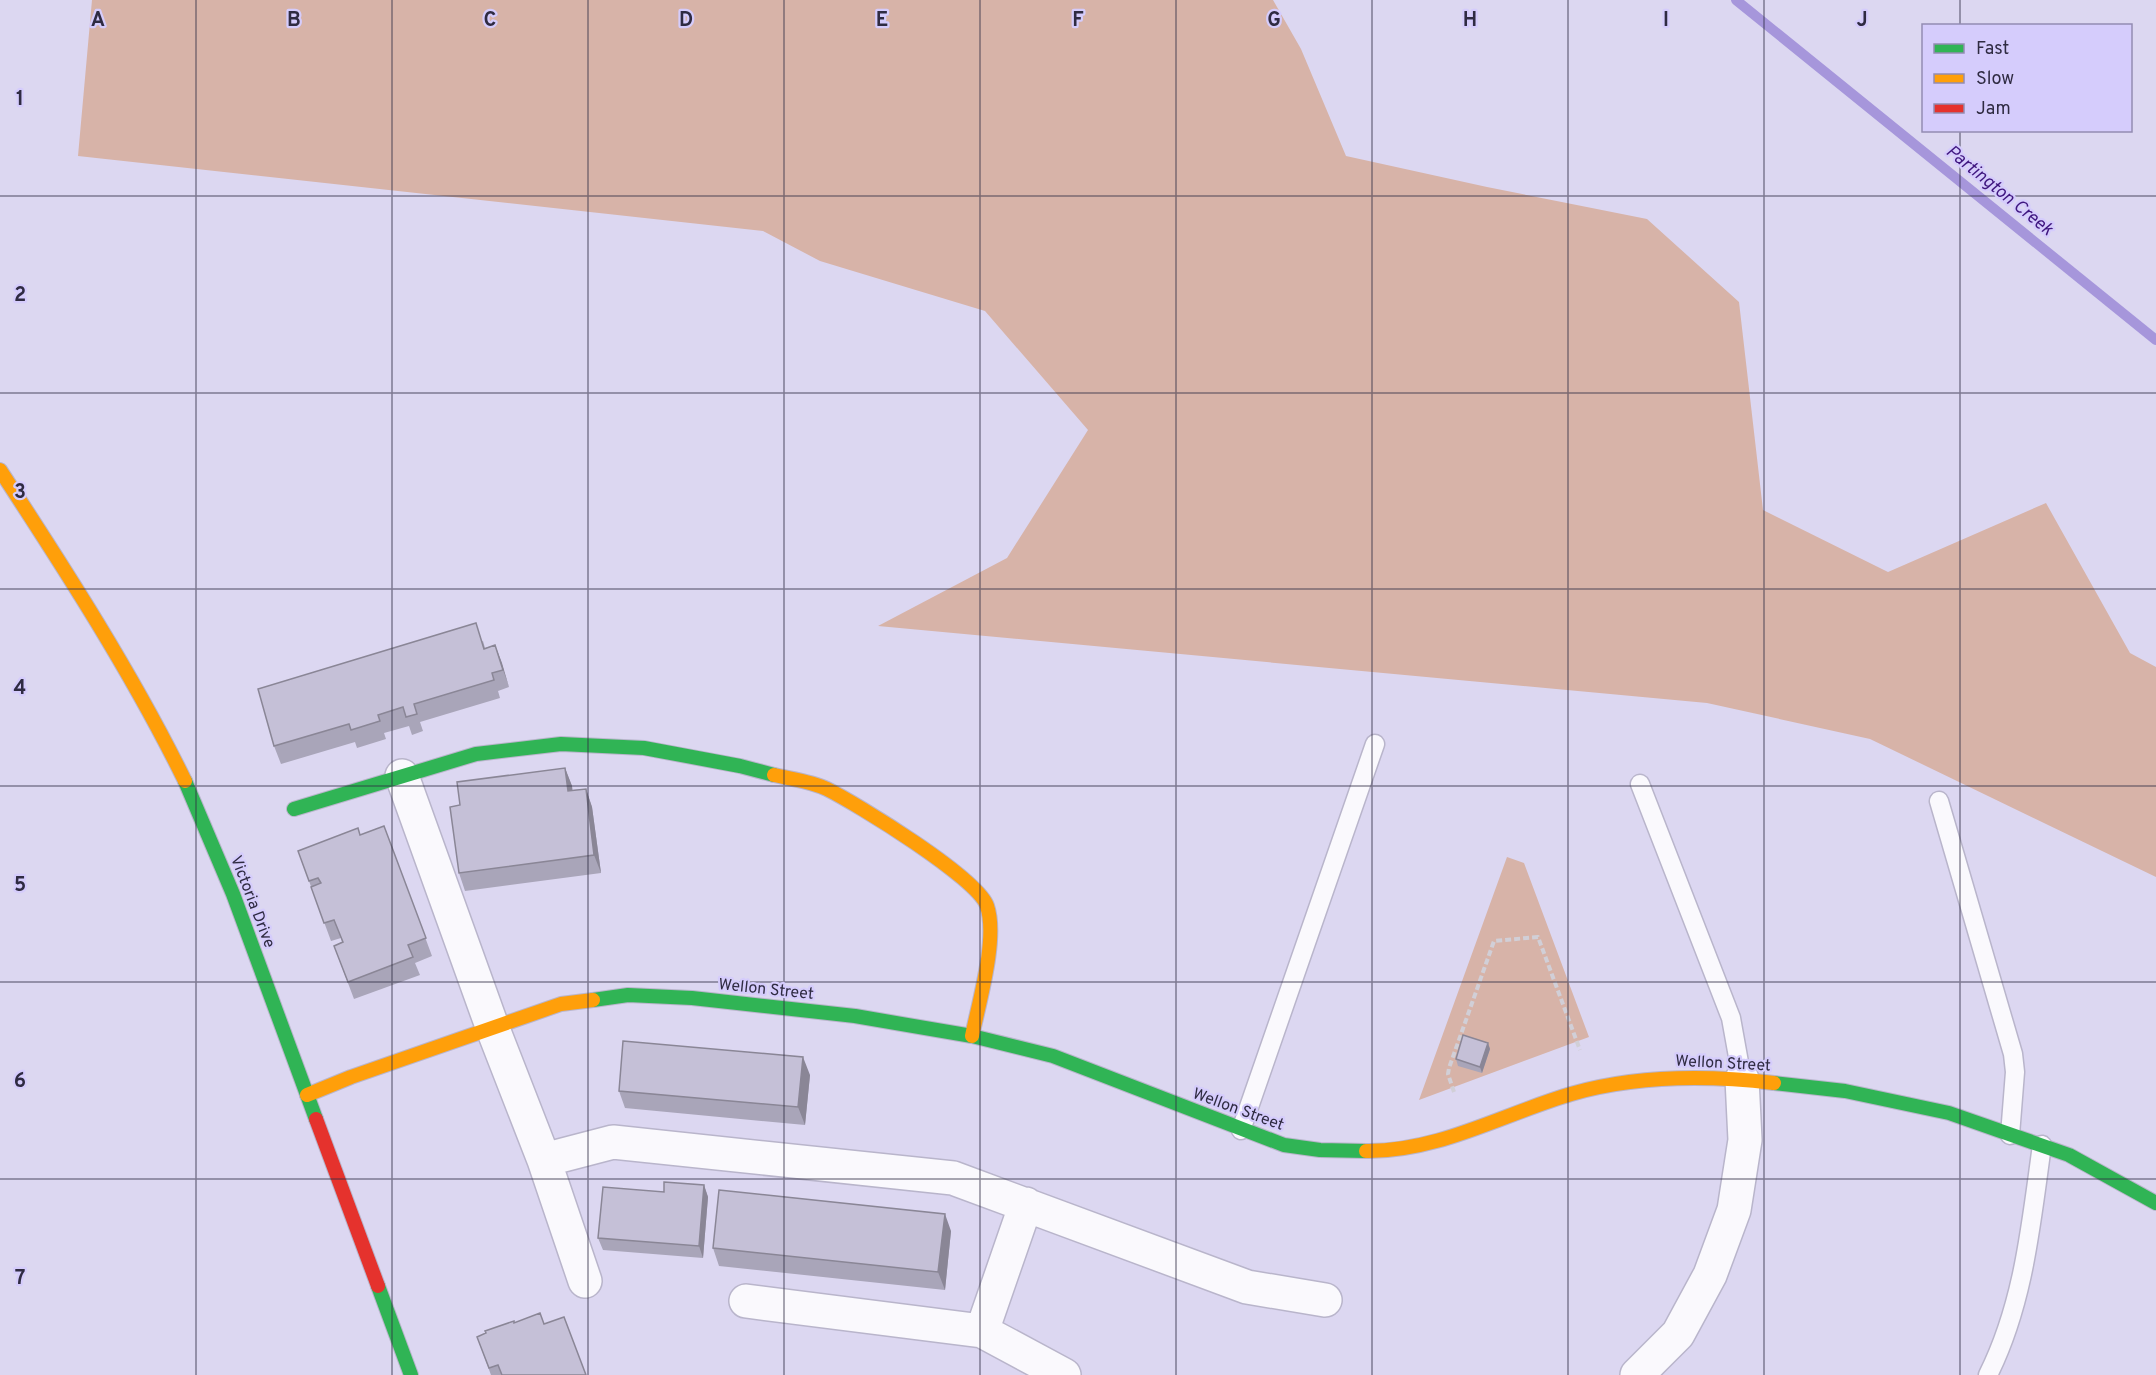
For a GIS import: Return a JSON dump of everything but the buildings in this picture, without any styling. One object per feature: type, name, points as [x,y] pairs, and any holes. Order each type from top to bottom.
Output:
[{"type":"street","name":"Victoria Drive","points":[[0,470],[63,567],[155,720],[195,802],[232,894],[411,1375]]},
{"type":"street","points":[[294,809],[477,754],[561,744],[644,748],[740,766],[825,788],[901,832],[971,885],[987,904],[991,925],[988,957],[972,1036]]},
{"type":"street","points":[[402,776],[493,1029],[544,1160],[585,1281]]},
{"type":"street","name":"Wellon Street","points":[[307,1095],[351,1077],[561,1004],[628,995],[692,998],[855,1016],[972,1036],[1053,1056],[1284,1145],[1320,1150],[1370,1151],[1414,1147],[1453,1136],[1571,1094],[1624,1082],[1681,1077],[1742,1079],[1845,1091],[1949,1113],[2042,1145],[2069,1155],[2156,1203]]},
{"type":"street","points":[[1637,1375],[1677,1334],[1710,1275],[1734,1210],[1745,1140],[1742,1079]]},
{"type":"street","points":[[544,1160],[613,1142],[953,1178],[1247,1287],[1325,1300]]},
{"type":"street","points":[[982,1331],[1026,1204]]},
{"type":"street","points":[[746,1300],[982,1331],[1064,1375]]},
{"type":"lane","points":[[1241,1130],[1375,744]]},
{"type":"lane","points":[[1640,784],[1731,1018],[1742,1079]]},
{"type":"lane","points":[[1940,801],[2013,1054],[2016,1072],[2010,1135]]},
{"type":"lane","points":[[1988,1375],[2003,1345],[2027,1255],[2042,1145]]},
{"type":"path","points":[[1454,1092],[1448,1074],[1449,1068],[1494,941],[1538,937],[1580,1050]]},
{"type":"shaded area","points":[[92,0],[1273,0],[1301,49],[1346,156],[1647,219],[1739,302],[1763,510],[1888,572],[2046,503],[2130,653],[2156,667],[2156,877],[1870,739],[1707,703],[878,626],[1007,558],[1088,430],[985,311],[820,261],[763,231],[78,156]]},
{"type":"shaded area","points":[[1507,857],[1524,863],[1589,1037],[1419,1100]]},
{"type":"waterway","name":"Partington Creek","points":[[1736,0],[2156,340]]},
{"type":"traffic: fast","points":[[294,809],[476,754],[561,744],[644,748],[740,766],[774,775]]},
{"type":"traffic: fast","points":[[185,781],[233,894],[316,1119]]},
{"type":"traffic: fast","points":[[593,1000],[628,995],[692,998],[855,1016],[972,1036],[1053,1056],[1284,1145],[1320,1150],[1366,1151]]},
{"type":"traffic: fast","points":[[1774,1083],[1845,1091],[1949,1113],[2069,1155],[2156,1203]]},
{"type":"traffic: fast","points":[[378,1286],[411,1375]]},
{"type":"traffic: slow","points":[[0,470],[74,584],[121,662],[185,781]]},
{"type":"traffic: slow","points":[[774,775],[814,784],[842,797],[915,843],[962,878],[979,894],[987,906],[990,935],[986,970],[972,1036]]},
{"type":"traffic: slow","points":[[307,1095],[351,1077],[561,1004],[593,1000]]},
{"type":"traffic: slow","points":[[1366,1151],[1393,1150],[1445,1139],[1571,1094],[1621,1083],[1672,1078],[1774,1083]]},
{"type":"traffic: jam","points":[[316,1119],[378,1286]]}]
